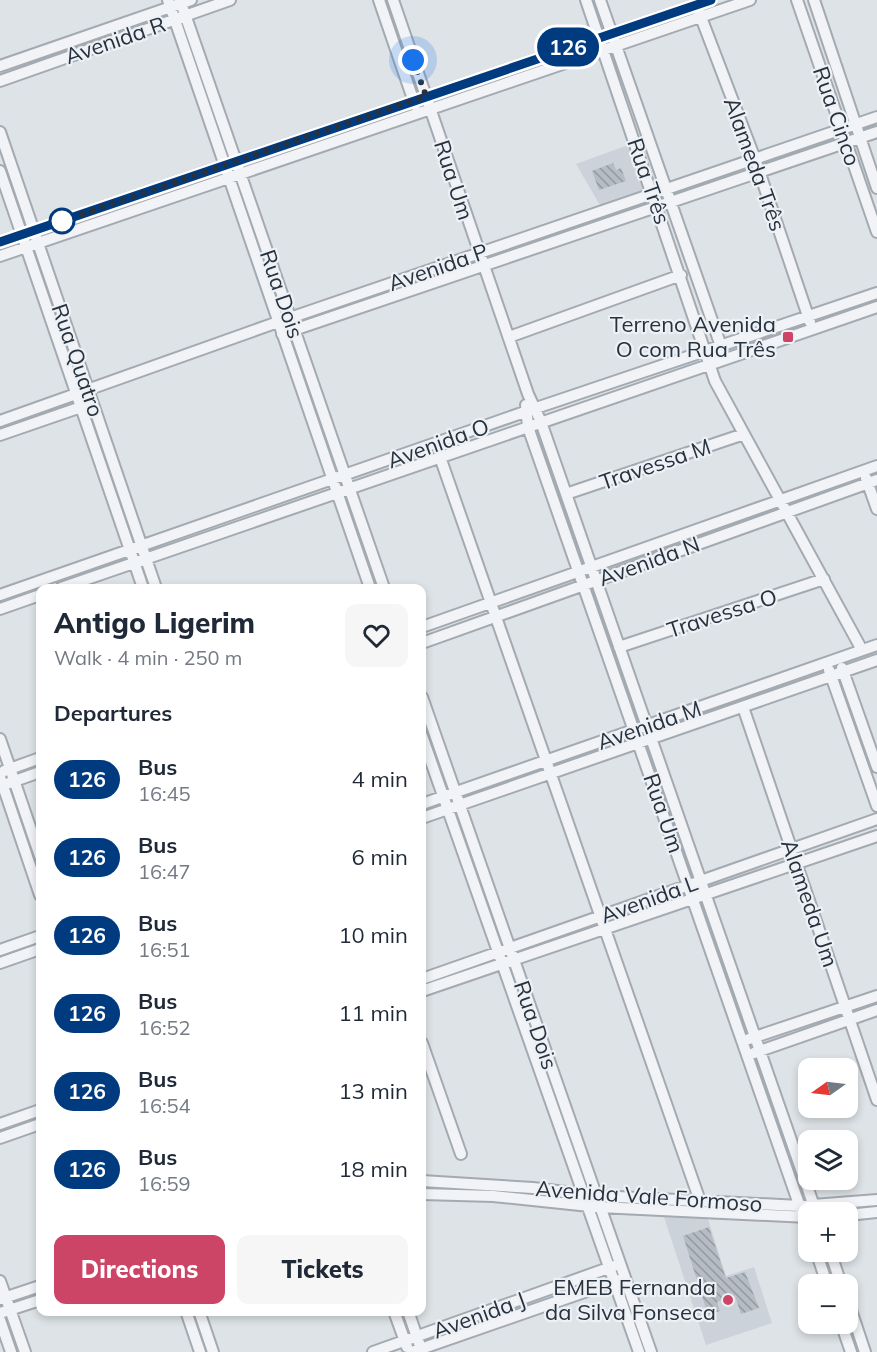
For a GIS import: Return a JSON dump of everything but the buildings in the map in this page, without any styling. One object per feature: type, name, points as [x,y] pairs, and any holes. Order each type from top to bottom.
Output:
[{"type":"street","name":"Avenida R","points":[[0,81],[230,0]]},
{"type":"street","points":[[379,0],[418,112]]},
{"type":"street","name":"Rua Um","points":[[393,0],[483,266],[528,394],[541,422],[813,1202]]},
{"type":"street","name":"Rua Três","points":[[586,0],[654,194],[709,364],[744,434],[862,650]]},
{"type":"street","name":"Rua Três","points":[[600,0],[725,358]]},
{"type":"street","points":[[0,242],[696,2],[711,0]]},
{"type":"street","points":[[0,256],[603,48],[750,0]]},
{"type":"street","name":"Rua Cinco","points":[[797,0],[877,232]]},
{"type":"street","name":"Rua Cinco","points":[[814,0],[877,188]]},
{"type":"street","name":"Avenida R","points":[[0,66],[169,3],[184,1]]},
{"type":"street","name":"Rua Dois","points":[[184,1],[186,15],[383,584]]},
{"type":"street","name":"Alameda Três","points":[[696,2],[755,159],[813,329]]},
{"type":"street","name":"Rua Dois","points":[[169,3],[369,584]]},
{"type":"street","name":"Avenida P","points":[[0,421],[278,322],[877,117]]},
{"type":"street","points":[[348,123],[352,135]]},
{"type":"street","name":"Rua Quatro","points":[[0,132],[155,584]]},
{"type":"street","name":"Avenida P","points":[[282,334],[877,132]]},
{"type":"street","points":[[800,143],[804,156]]},
{"type":"street","name":"Rua Quatro","points":[[0,171],[142,584]]},
{"type":"street","points":[[509,337],[681,275]]},
{"type":"street","points":[[383,286],[388,298]]},
{"type":"street","name":"Avenida O","points":[[0,595],[333,481],[536,408],[877,293]]},
{"type":"street","name":"Avenida O","points":[[73,584],[725,358],[877,308]]},
{"type":"street","name":"Rua Um","points":[[528,394],[525,412],[528,427],[799,1202]]},
{"type":"street","points":[[0,435],[93,403]]},
{"type":"street","name":"Travessa M","points":[[566,494],[744,434]]},
{"type":"street","points":[[440,457],[700,1201]]},
{"type":"street","name":"Avenida N","points":[[426,626],[877,466]]},
{"type":"street","points":[[863,471],[872,482],[877,509]]},
{"type":"street","name":"Avenida N","points":[[426,642],[872,482]]},
{"type":"street","name":"Travessa O","points":[[619,647],[824,579]]},
{"type":"street","points":[[0,609],[36,596]]},
{"type":"street","name":"Avenida M","points":[[426,803],[877,645]]},
{"type":"street","points":[[839,659],[877,766]]},
{"type":"street","name":"Avenida M","points":[[426,817],[877,660]]},
{"type":"street","points":[[827,664],[877,806]]},
{"type":"street","name":"Alameda Um","points":[[743,707],[877,1100]]},
{"type":"street","name":"Rua Dois","points":[[426,709],[595,1195],[594,1207]]},
{"type":"street","points":[[0,739],[5,770],[15,781],[36,844]]},
{"type":"street","name":"Rua Dois","points":[[426,748],[583,1194],[594,1207],[620,1280],[651,1352]]},
{"type":"street","points":[[5,770],[36,759]]},
{"type":"street","points":[[36,773],[1,783],[36,883]]},
{"type":"street","name":"Avenida L","points":[[426,978],[877,819]]},
{"type":"street","name":"Avenida L","points":[[426,990],[877,836]]},
{"type":"street","points":[[0,950],[36,937]]},
{"type":"street","points":[[0,963],[36,950]]},
{"type":"street","points":[[743,1041],[877,996]]},
{"type":"street","points":[[748,1055],[877,1010]]},
{"type":"street","points":[[426,1054],[461,1154]]},
{"type":"street","points":[[0,1124],[36,1111]]},
{"type":"street","points":[[0,1138],[36,1125]]},
{"type":"street","name":"Avenida Vale Formoso","points":[[426,1181],[523,1187],[595,1195],[798,1206]]},
{"type":"street","name":"Avenida Vale Formoso","points":[[426,1194],[493,1196],[594,1207],[798,1217]]},
{"type":"street","name":"Avenida Vale Formoso","points":[[858,1203],[877,1200]]},
{"type":"street","points":[[858,1214],[877,1212]]},
{"type":"street","name":"Avenida J","points":[[414,1349],[417,1337],[615,1266]]},
{"type":"street","name":"Rua Dois","points":[[620,1280],[639,1352]]},
{"type":"street","name":"Avenida J","points":[[373,1352],[414,1349],[620,1280]]},
{"type":"street","points":[[0,1281],[5,1312],[25,1352]]},
{"type":"street","points":[[3,1299],[36,1287]]},
{"type":"street","points":[[5,1312],[36,1301]]},
{"type":"street","points":[[188,1316],[200,1352]]},
{"type":"street","points":[[201,1316],[213,1352]]},
{"type":"street","points":[[397,1316],[414,1349]]},
{"type":"street","points":[[410,1316],[417,1337]]},
{"type":"street","points":[[0,1320],[11,1352]]},
{"type":"street","points":[[858,1331],[865,1352]]},
{"type":"street","points":[[845,1334],[851,1352]]},
{"type":"shaded area","points":[[631,144],[648,192],[601,207],[576,164]]},
{"type":"shaded area","name":"EMEB Fernanda da Silva Fonseca","points":[[662,1211],[706,1213],[726,1276],[754,1267],[772,1323],[706,1345]]},
{"type":"bus line","name":"126","points":[[0,242],[711,0]]},
{"type":"place","name":"Terreno Avenida O com Rua Três","points":[[788,337]]},
{"type":"place","name":"EMEB Fernanda da Silva Fonseca","points":[[728,1300]]},
{"type":"route","points":[[62,221],[426,96],[413,60]]}]
